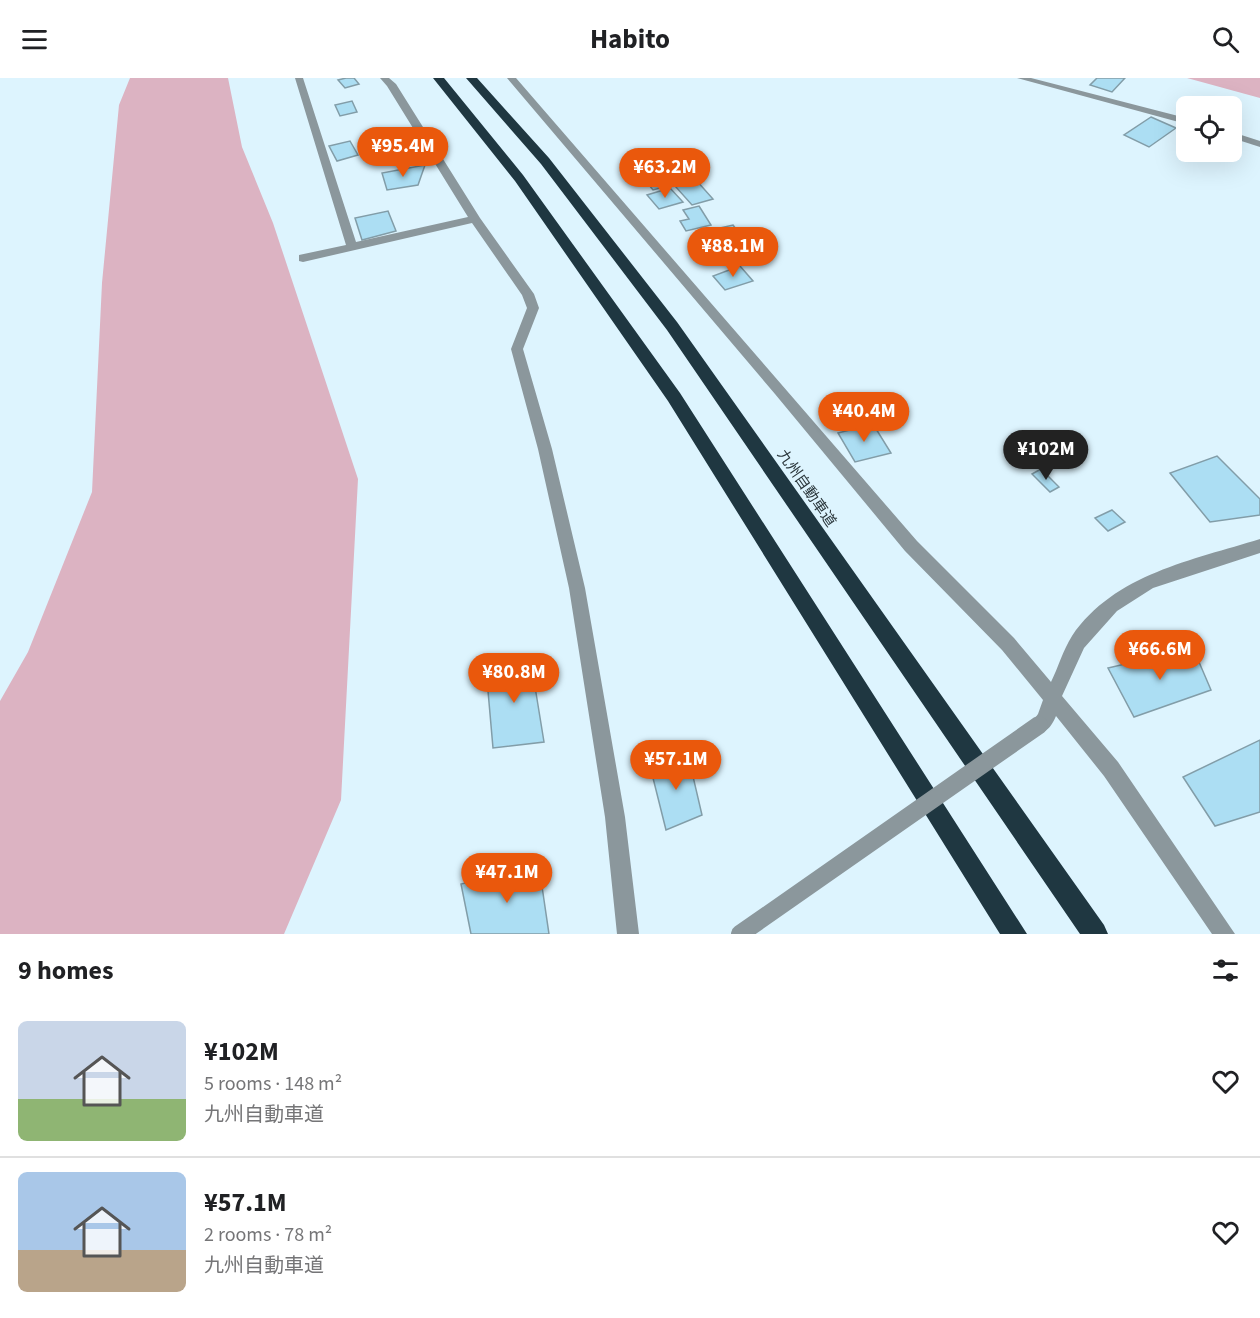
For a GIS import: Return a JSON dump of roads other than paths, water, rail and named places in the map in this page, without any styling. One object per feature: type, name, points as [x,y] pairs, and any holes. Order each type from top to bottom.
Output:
[{"type":"highway","points":[[438,78],[519,178],[674,397],[1014,934]]},
{"type":"highway","name":"九州自動車道","points":[[471,78],[544,160],[672,326],[1095,934]]},
{"type":"street","points":[[384,78],[391,84],[475,219],[528,294],[533,308],[517,349],[545,449],[577,588],[615,817],[628,934]]},
{"type":"street","points":[[511,78],[911,546],[1008,644],[1053,697],[1111,769],[1224,934]]},
{"type":"street","points":[[1021,78],[1176,119]]},
{"type":"street","points":[[303,79],[352,247]]},
{"type":"street","points":[[1242,138],[1260,144]]},
{"type":"street","points":[[303,258],[475,219]]},
{"type":"street","points":[[740,934],[1040,725],[1045,720],[1078,642],[1111,606],[1148,582],[1260,546]]},
{"type":"street","points":[[733,934],[827,863],[776,917],[749,934]]}]
